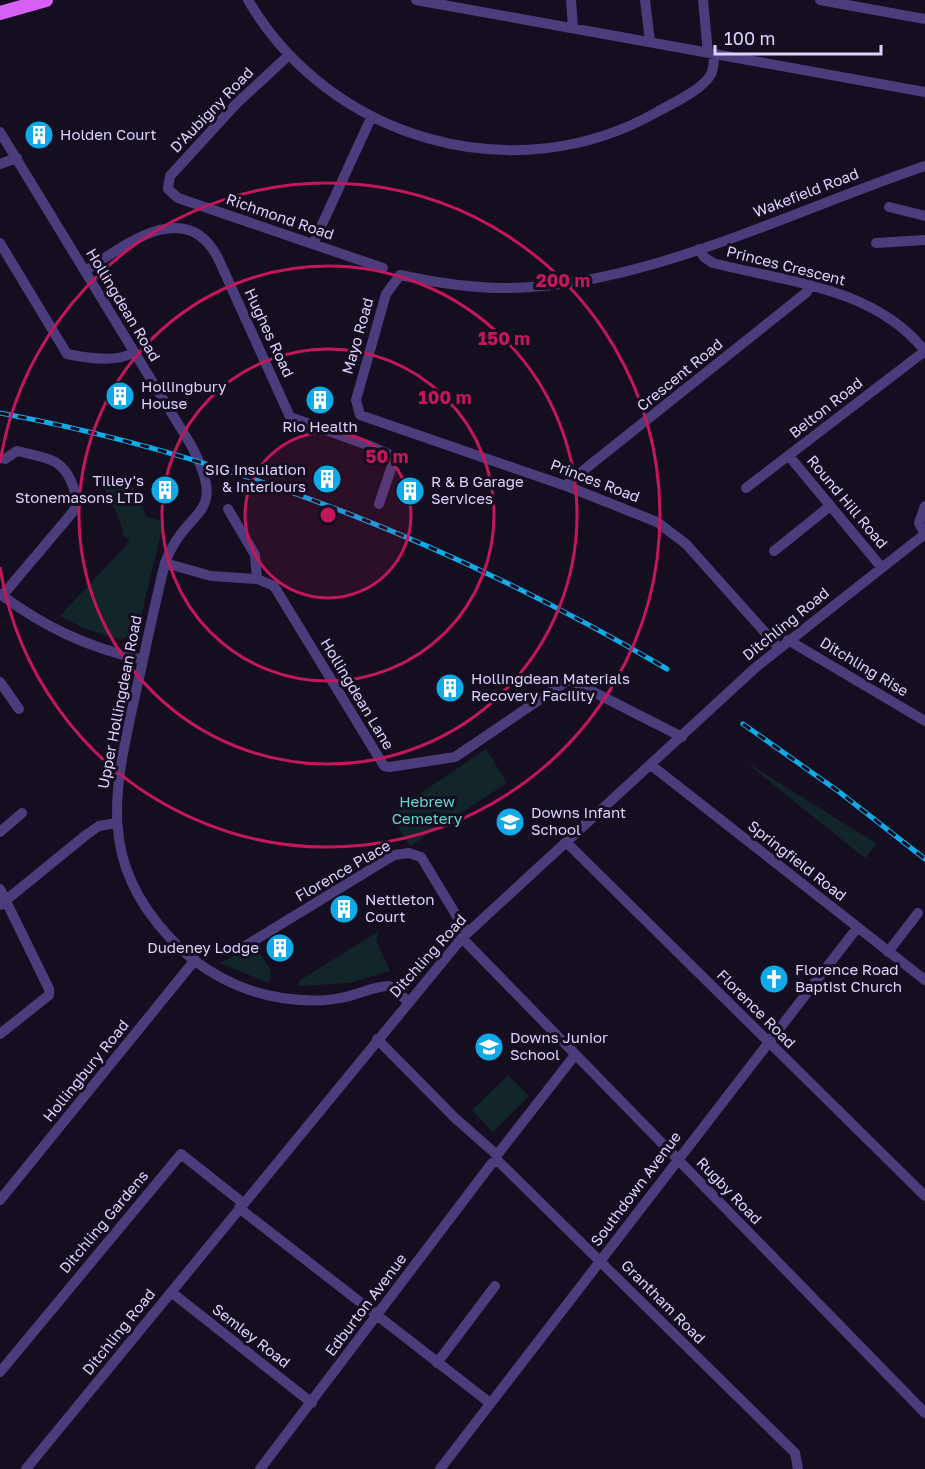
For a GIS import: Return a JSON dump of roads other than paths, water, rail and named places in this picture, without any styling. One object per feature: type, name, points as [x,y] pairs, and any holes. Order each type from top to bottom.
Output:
[{"type":"main road","points":[[0,14],[46,0]]},
{"type":"street","points":[[248,0],[264,26],[289,55],[329,92],[371,118],[404,132],[449,146],[510,150],[557,146],[612,132],[669,105],[710,76],[711,53],[703,0]]},
{"type":"street","points":[[417,0],[472,4],[573,28],[925,92]]},
{"type":"street","points":[[571,0],[573,28]]},
{"type":"street","points":[[645,0],[650,41]]},
{"type":"street","points":[[820,0],[925,19]]},
{"type":"street","name":"D'Aubigny Road","points":[[168,190],[167,183],[170,176],[236,104],[289,55]]},
{"type":"street","points":[[313,244],[371,118]]},
{"type":"street","name":"Hollingdean Road","points":[[0,132],[198,457],[207,479],[208,499]]},
{"type":"street","points":[[0,164],[17,158]]},
{"type":"street","name":"Wakefield Road","points":[[699,249],[925,166]]},
{"type":"street","name":"Richmond Road","points":[[168,190],[178,198],[383,268]]},
{"type":"street","points":[[889,207],[925,216]]},
{"type":"street","name":"Hughes Road","points":[[85,272],[161,229],[184,228],[202,237],[218,258],[290,417],[394,457],[379,504]]},
{"type":"street","points":[[876,243],[925,240]]},
{"type":"street","points":[[0,243],[67,354],[115,358],[134,352]]},
{"type":"street","name":"Mayo Road","points":[[357,411],[356,400],[386,294],[400,274],[481,287],[537,286],[591,279],[699,249]]},
{"type":"street","name":"Princes Crescent","points":[[699,249],[704,257],[713,263],[845,295],[876,310],[902,327],[925,351]]},
{"type":"street","name":"Crescent Road","points":[[569,487],[570,481],[807,292],[809,285]]},
{"type":"street","name":"Belton Road","points":[[746,488],[925,351]]},
{"type":"street","name":"Princes Road","points":[[357,411],[372,420],[446,443],[641,514],[670,531],[715,575],[778,648]]},
{"type":"street","points":[[5,459],[17,451],[60,464],[68,472],[77,500],[72,513],[1,595],[57,632],[143,660]]},
{"type":"street","name":"Round Hill Road","points":[[789,456],[882,568]]},
{"type":"street","name":"Upper Hollingdean Road","points":[[208,499],[174,544],[165,563],[120,759],[116,823],[124,860],[142,900],[168,935],[195,960],[236,984],[273,997],[332,1000],[386,986],[392,987],[408,1000]]},
{"type":"street","points":[[774,551],[830,506]]},
{"type":"street","points":[[925,506],[919,523],[925,534]]},
{"type":"street","points":[[165,563],[211,576],[257,579],[255,555],[228,509]]},
{"type":"street","name":"Ditchling Road","points":[[26,1469],[408,1000],[464,935],[778,648],[925,534]]},
{"type":"street","name":"Hollingdean Lane","points":[[257,579],[273,586],[384,766],[390,768],[455,757],[567,681],[572,681],[682,737]]},
{"type":"street","name":"Ditchling Rise","points":[[788,640],[925,721]]},
{"type":"street","points":[[0,682],[19,709]]},
{"type":"street","name":"Springfield Road","points":[[651,765],[925,980]]},
{"type":"street","points":[[0,832],[22,813]]},
{"type":"street","points":[[3,903],[86,835],[99,826],[116,823]]},
{"type":"street","name":"Florence Road","points":[[567,843],[925,1196]]},
{"type":"street","name":"Florence Place","points":[[237,951],[394,855],[405,853],[421,857],[464,935]]},
{"type":"street","points":[[0,889],[3,903],[49,989],[49,995],[0,1034]]},
{"type":"street","points":[[888,952],[918,913]]},
{"type":"street","name":"Southdown Avenue","points":[[440,1469],[857,927]]},
{"type":"street","name":"Rugby Road","points":[[464,935],[575,1055],[925,1413]]},
{"type":"street","name":"Hollingbury Road","points":[[0,1200],[195,960]]},
{"type":"street","name":"Grantham Road","points":[[377,1039],[454,1118],[795,1452],[798,1469]]},
{"type":"street","name":"Edburton Avenue","points":[[260,1469],[575,1055]]},
{"type":"street","name":"Ditchling Gardens","points":[[0,1372],[180,1154],[241,1205]]},
{"type":"street","points":[[241,1205],[376,1316],[490,1403]]},
{"type":"street","points":[[437,1363],[495,1286]]},
{"type":"street","name":"Semley Road","points":[[171,1292],[312,1403]]},
{"type":"railway","points":[[0,413],[88,432],[175,455],[260,481],[345,512],[428,546],[509,584],[667,669]]},
{"type":"railway","points":[[743,724],[838,791],[925,859]]},
{"type":"place","name":"Holden Court","points":[[39,135]]},
{"type":"place","name":"Hollingbury House","points":[[120,396]]},
{"type":"place","name":"Rio Health","points":[[320,400]]},
{"type":"place","name":"SIG Insulation & Interiours","points":[[327,479]]},
{"type":"place","name":"Tilley's Stonemasons LTD","points":[[165,490]]},
{"type":"place","name":"R & B Garage Services","points":[[410,491]]},
{"type":"place","name":"Hollingdean Materials Recovery Facility","points":[[450,688]]},
{"type":"place","name":"Downs Infant School","points":[[510,822]]},
{"type":"place","name":"Nettleton Court","points":[[344,909]]},
{"type":"place","name":"Dudeney Lodge","points":[[280,948]]},
{"type":"place","name":"Florence Road Baptist Church","points":[[774,979]]},
{"type":"place","name":"Downs Junior School","points":[[489,1047]]},
{"type":"park label","name":"Hebrew Cemetery","points":[[427,810]]}]
